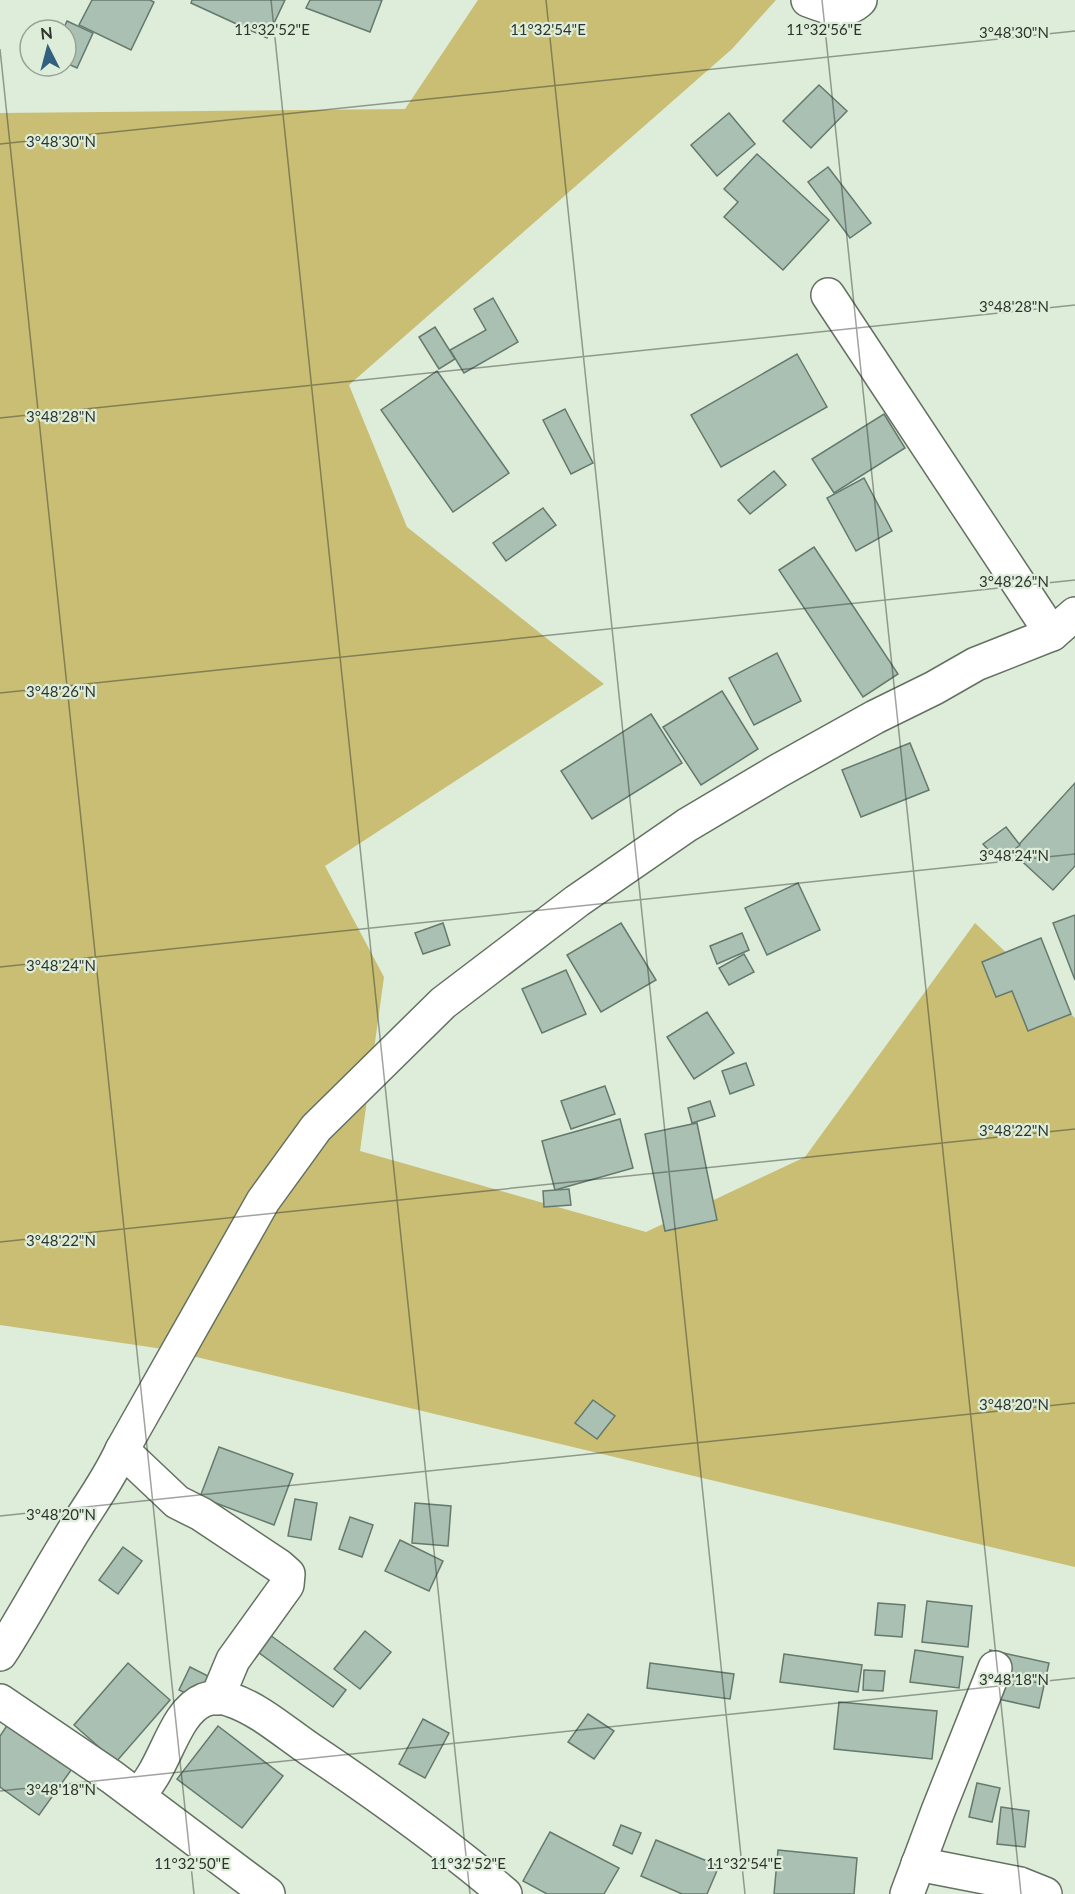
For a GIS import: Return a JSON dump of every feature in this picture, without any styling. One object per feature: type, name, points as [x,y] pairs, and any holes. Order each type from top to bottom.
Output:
[{"type":"street","points":[[808,0],[841,10],[860,0]]},
{"type":"street","points":[[0,1654],[22,1621],[83,1515],[111,1475],[122,1450],[263,1201],[316,1128],[443,1003],[577,901],[687,825],[875,717],[976,664],[1029,644],[1063,624],[828,295]]},
{"type":"street","points":[[122,1450],[177,1502],[201,1514],[288,1574],[287,1585],[233,1660],[217,1698]]},
{"type":"street","points":[[907,1894],[994,1668]]},
{"type":"street","points":[[137,1795],[143,1790],[164,1758],[189,1709],[204,1700],[217,1698],[230,1700],[261,1715],[414,1822],[505,1894]]},
{"type":"street","points":[[0,1701],[137,1795],[268,1894]]},
{"type":"street","points":[[918,1863],[1020,1884],[1045,1894]]},
{"type":"shaded area","points":[[478,0],[776,0],[732,49],[349,385],[407,527],[604,684],[325,866],[384,977],[360,1151],[646,1232],[805,1157],[975,923],[1075,1018],[1075,1567],[163,1349],[0,1325],[0,113],[405,109]]},
{"type":"building","points":[[92,0],[150,0],[154,2],[131,50],[79,25]]},
{"type":"building","points":[[192,0],[285,0],[267,38],[191,3]]},
{"type":"building","points":[[310,0],[382,0],[370,32],[306,8]]},
{"type":"building","points":[[78,26],[93,33],[78,66]]},
{"type":"building","points":[[819,85],[847,111],[811,148],[783,121]]},
{"type":"building","points":[[729,113],[755,144],[717,176],[691,145]]},
{"type":"building","points":[[757,154],[829,220],[783,270],[724,217],[738,202],[724,189]]},
{"type":"building","points":[[828,167],[871,223],[850,238],[808,182]]},
{"type":"building","points":[[493,298],[518,342],[464,373],[450,350],[486,330],[474,309]]},
{"type":"building","points":[[435,327],[455,359],[439,369],[419,337]]},
{"type":"building","points":[[797,354],[827,407],[721,467],[691,415]]},
{"type":"building","points":[[437,371],[509,473],[453,512],[381,410]]},
{"type":"building","points":[[565,409],[593,463],[571,474],[543,420]]},
{"type":"building","points":[[884,414],[905,448],[834,493],[812,459]]},
{"type":"building","points":[[774,471],[786,485],[750,514],[738,500]]},
{"type":"building","points":[[864,478],[892,531],[856,551],[827,498]]},
{"type":"building","points":[[543,508],[556,525],[506,561],[493,543]]},
{"type":"building","points":[[814,547],[898,674],[863,697],[779,570]]},
{"type":"building","points":[[777,653],[801,701],[754,725],[729,678]]},
{"type":"building","points":[[722,691],[758,749],[701,785],[663,727]]},
{"type":"building","points":[[651,714],[682,763],[592,819],[561,771]]},
{"type":"building","points":[[910,743],[929,790],[861,817],[842,770]]},
{"type":"building","points":[[1075,783],[1075,866],[1053,890],[1012,852]]},
{"type":"building","points":[[1006,827],[1020,845],[999,862],[983,844]]},
{"type":"building","points":[[798,883],[820,930],[767,955],[745,908]]},
{"type":"building","points":[[1075,915],[1075,980],[1053,923]]},
{"type":"building","points":[[443,923],[450,945],[423,954],[415,933]]},
{"type":"building","points":[[621,923],[656,980],[601,1012],[567,955]]},
{"type":"building","points":[[742,933],[749,950],[717,964],[710,946]]},
{"type":"building","points":[[1041,938],[1071,1014],[1028,1031],[1012,991],[996,997],[982,962]]},
{"type":"building","points":[[744,954],[754,972],[729,985],[719,968]]},
{"type":"building","points":[[566,970],[586,1014],[542,1033],[522,989]]},
{"type":"building","points":[[707,1012],[734,1053],[694,1079],[667,1037]]},
{"type":"building","points":[[746,1063],[754,1085],[730,1094],[722,1071]]},
{"type":"building","points":[[605,1086],[615,1114],[571,1129],[561,1101]]},
{"type":"building","points":[[710,1101],[715,1116],[692,1123],[688,1108]]},
{"type":"building","points":[[620,1119],[633,1168],[555,1190],[542,1141]]},
{"type":"building","points":[[697,1123],[717,1220],[665,1231],[645,1134]]},
{"type":"building","points":[[569,1189],[571,1205],[544,1207],[543,1191]]},
{"type":"building","points":[[593,1400],[615,1416],[597,1439],[575,1423]]},
{"type":"building","points":[[219,1447],[293,1474],[274,1525],[200,1497]]},
{"type":"building","points":[[295,1499],[317,1503],[311,1540],[288,1536]]},
{"type":"building","points":[[415,1503],[451,1506],[448,1546],[412,1543]]},
{"type":"building","points":[[350,1517],[373,1525],[362,1557],[339,1549]]},
{"type":"building","points":[[400,1540],[443,1561],[429,1591],[385,1571]]},
{"type":"building","points":[[123,1547],[142,1561],[118,1594],[99,1580]]},
{"type":"building","points":[[927,1601],[972,1606],[968,1647],[922,1642]]},
{"type":"building","points":[[878,1603],[905,1605],[902,1637],[875,1635]]},
{"type":"building","points":[[365,1631],[391,1652],[360,1689],[334,1669]]},
{"type":"building","points":[[270,1635],[346,1690],[333,1707],[258,1652]]},
{"type":"building","points":[[915,1650],[963,1657],[959,1688],[910,1682]]},
{"type":"building","points":[[990,1650],[1049,1663],[1039,1708],[980,1695]]},
{"type":"building","points":[[784,1654],[862,1665],[858,1692],[780,1682]]},
{"type":"building","points":[[128,1663],[170,1700],[116,1762],[74,1725]]},
{"type":"building","points":[[650,1663],[734,1674],[730,1699],[647,1688]]},
{"type":"building","points":[[190,1667],[212,1678],[201,1701],[179,1690]]},
{"type":"building","points":[[864,1670],[885,1671],[883,1691],[863,1690]]},
{"type":"building","points":[[839,1702],[937,1711],[932,1759],[834,1749]]},
{"type":"building","points":[[588,1714],[614,1731],[594,1759],[568,1742]]},
{"type":"building","points":[[423,1719],[449,1733],[425,1778],[399,1764]]},
{"type":"building","points":[[10,1721],[74,1766],[39,1815],[0,1787],[0,1736]]},
{"type":"building","points":[[218,1726],[283,1776],[242,1828],[177,1779]]},
{"type":"building","points":[[977,1783],[1000,1788],[992,1822],[969,1817]]},
{"type":"building","points":[[1001,1807],[1029,1811],[1025,1847],[997,1844]]},
{"type":"building","points":[[621,1825],[641,1833],[632,1854],[613,1845]]},
{"type":"building","points":[[550,1832],[619,1868],[604,1894],[547,1894],[523,1881]]},
{"type":"building","points":[[656,1840],[719,1866],[707,1894],[682,1894],[641,1876]]},
{"type":"building","points":[[778,1850],[857,1858],[854,1894],[774,1894]]}]
